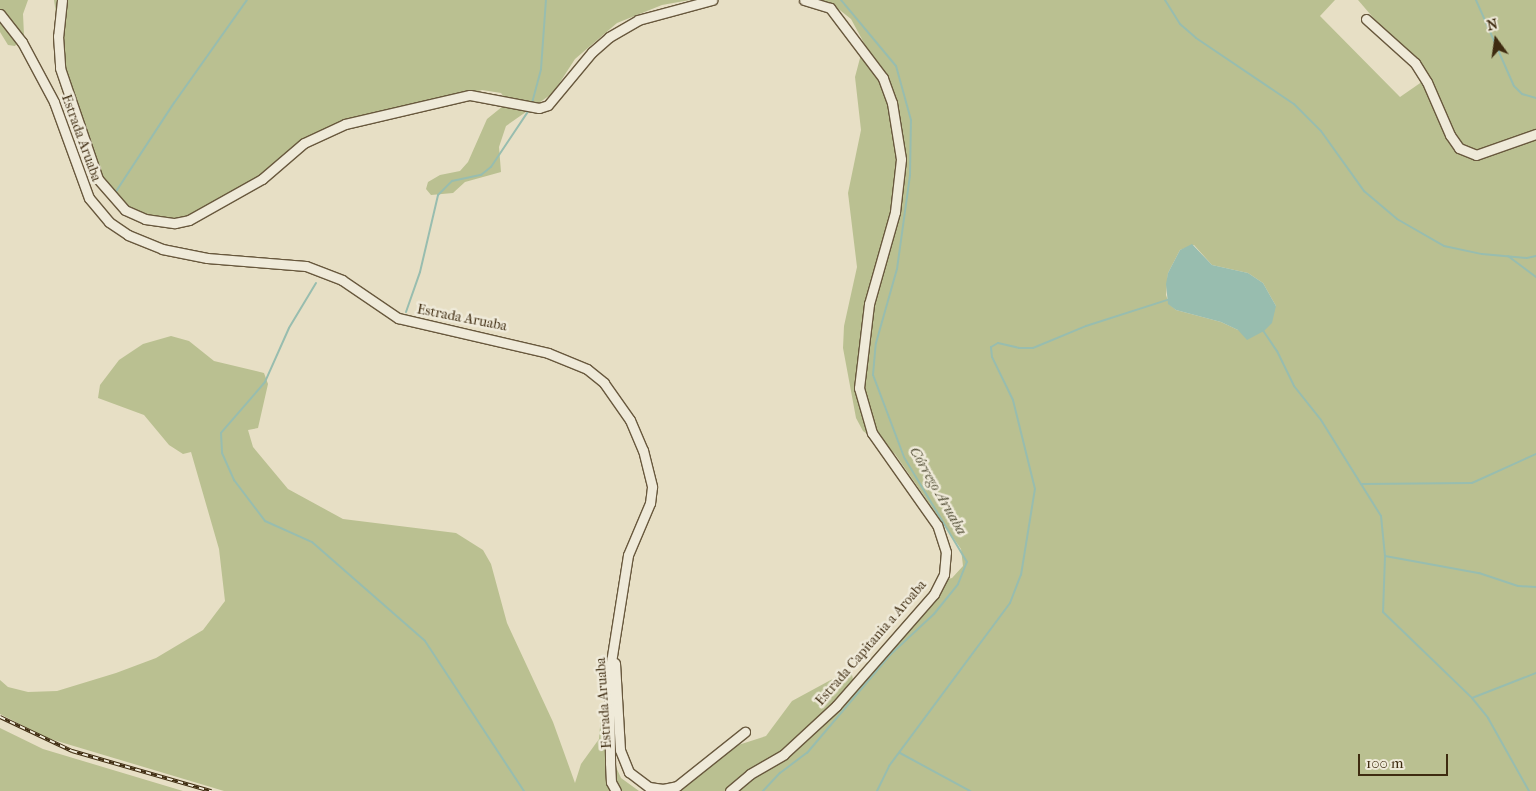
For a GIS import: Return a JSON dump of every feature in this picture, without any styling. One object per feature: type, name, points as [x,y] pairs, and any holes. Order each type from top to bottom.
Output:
[{"type":"street","name":"Estrada Aruaba","points":[[62,0],[58,36],[60,68],[98,179],[125,210],[145,219],[175,223],[189,220],[262,179],[304,143],[345,124],[470,95],[490,97],[522,106],[548,105],[592,52],[609,37],[638,20],[712,0]]},
{"type":"street","name":"Estrada Capitania a Aroaba","points":[[730,791],[750,774],[784,754],[836,706],[934,594],[944,574],[946,552],[937,526],[914,489],[890,462],[872,433],[864,412],[859,368],[868,304],[895,212],[901,159],[900,131],[883,78],[830,8],[804,0]]},
{"type":"street","name":"Estrada Aruaba","points":[[0,14],[22,42],[54,102],[88,198],[109,222],[128,235],[162,249],[208,258],[306,266],[342,280],[398,318],[415,324],[511,342],[548,353],[587,369],[604,383],[630,420],[640,442],[652,487],[650,503],[628,555],[615,640],[608,702],[611,782],[616,791]]},
{"type":"street","points":[[1366,19],[1415,63],[1459,148],[1476,155],[1536,134]]},
{"type":"street","name":"Estrada Aruaba","points":[[615,640],[620,750],[636,780],[649,787],[663,789],[677,786],[745,732]]},
{"type":"shaded area","points":[[0,0],[28,0],[23,14],[24,35],[15,46],[8,45],[0,32]]},
{"type":"shaded area","points":[[54,0],[690,0],[662,5],[617,23],[575,59],[553,93],[506,126],[499,147],[501,172],[465,182],[453,193],[431,195],[426,189],[428,182],[440,175],[460,171],[468,162],[487,119],[508,102],[501,93],[482,90],[317,134],[247,188],[188,218],[147,221],[110,199],[68,96]]},
{"type":"shaded area","points":[[801,0],[1335,0],[1320,16],[1400,97],[1426,79],[1358,0],[1536,0],[1536,791],[673,791],[732,747],[766,736],[792,701],[851,669],[853,680],[903,632],[944,580],[952,578],[963,566],[961,549],[895,454],[863,431],[856,418],[843,348],[844,326],[857,267],[848,193],[861,130],[855,77],[864,43],[851,19],[836,7]],"holes":[[[1194,245],[1212,265],[1248,273],[1263,283],[1276,306],[1238,330],[1221,322],[1176,310],[1169,304],[1166,295],[1168,273],[1180,250]]]},
{"type":"shaded area","points":[[1192,244],[1212,265],[1248,273],[1263,283],[1276,306],[1272,323],[1264,331],[1247,340],[1238,330],[1221,322],[1176,310],[1168,304],[1166,284],[1168,273],[1180,250]]},
{"type":"shaded area","points":[[171,336],[189,341],[214,361],[264,373],[268,384],[258,428],[248,430],[253,447],[288,489],[343,519],[456,533],[483,550],[491,564],[507,623],[553,722],[575,783],[581,764],[599,739],[601,714],[607,715],[616,767],[621,778],[639,791],[224,791],[47,738],[0,714],[0,680],[8,687],[28,692],[57,691],[116,673],[156,658],[203,630],[225,601],[219,549],[191,452],[183,454],[169,445],[144,415],[98,398],[100,385],[119,360],[143,344]]},
{"type":"shaded area","points":[[0,728],[43,749],[183,791],[0,791]]},
{"type":"waterway","points":[[115,193],[174,103],[247,0]]},
{"type":"waterway","points":[[532,103],[541,69],[546,0]]},
{"type":"waterway","name":"Córrego Aruaba","points":[[763,791],[780,773],[807,753],[891,654],[934,614],[958,584],[967,562],[904,457],[873,375],[876,343],[897,269],[910,175],[911,120],[896,66],[841,0]]},
{"type":"waterway","points":[[1165,0],[1180,24],[1196,38],[1294,104],[1321,131],[1364,191],[1397,219],[1444,246],[1482,254],[1527,258],[1536,256]]},
{"type":"waterway","points":[[1476,0],[1514,86],[1522,94],[1536,98]]},
{"type":"waterway","points":[[406,312],[420,272],[438,195],[452,181],[481,175],[491,167],[529,110]]},
{"type":"waterway","points":[[1508,256],[1536,277]]},
{"type":"waterway","points":[[316,283],[289,328],[265,382],[221,433],[222,453],[234,480],[265,521],[312,542],[425,641],[524,791]]},
{"type":"waterway","points":[[877,791],[889,766],[1010,603],[1021,575],[1035,489],[1013,400],[992,357],[991,347],[998,343],[1019,348],[1033,348],[1086,326],[1170,299]]},
{"type":"waterway","points":[[1262,329],[1277,351],[1294,386],[1321,420],[1381,516],[1385,556],[1383,612],[1472,698],[1488,718],[1529,791]]},
{"type":"waterway","points":[[1361,484],[1472,483],[1536,454]]},
{"type":"waterway","points":[[1385,556],[1479,573],[1518,586],[1536,587]]},
{"type":"waterway","points":[[1472,698],[1536,673]]},
{"type":"waterway","points":[[900,753],[970,791]]},
{"type":"railway","points":[[0,717],[72,751],[211,791]]}]
